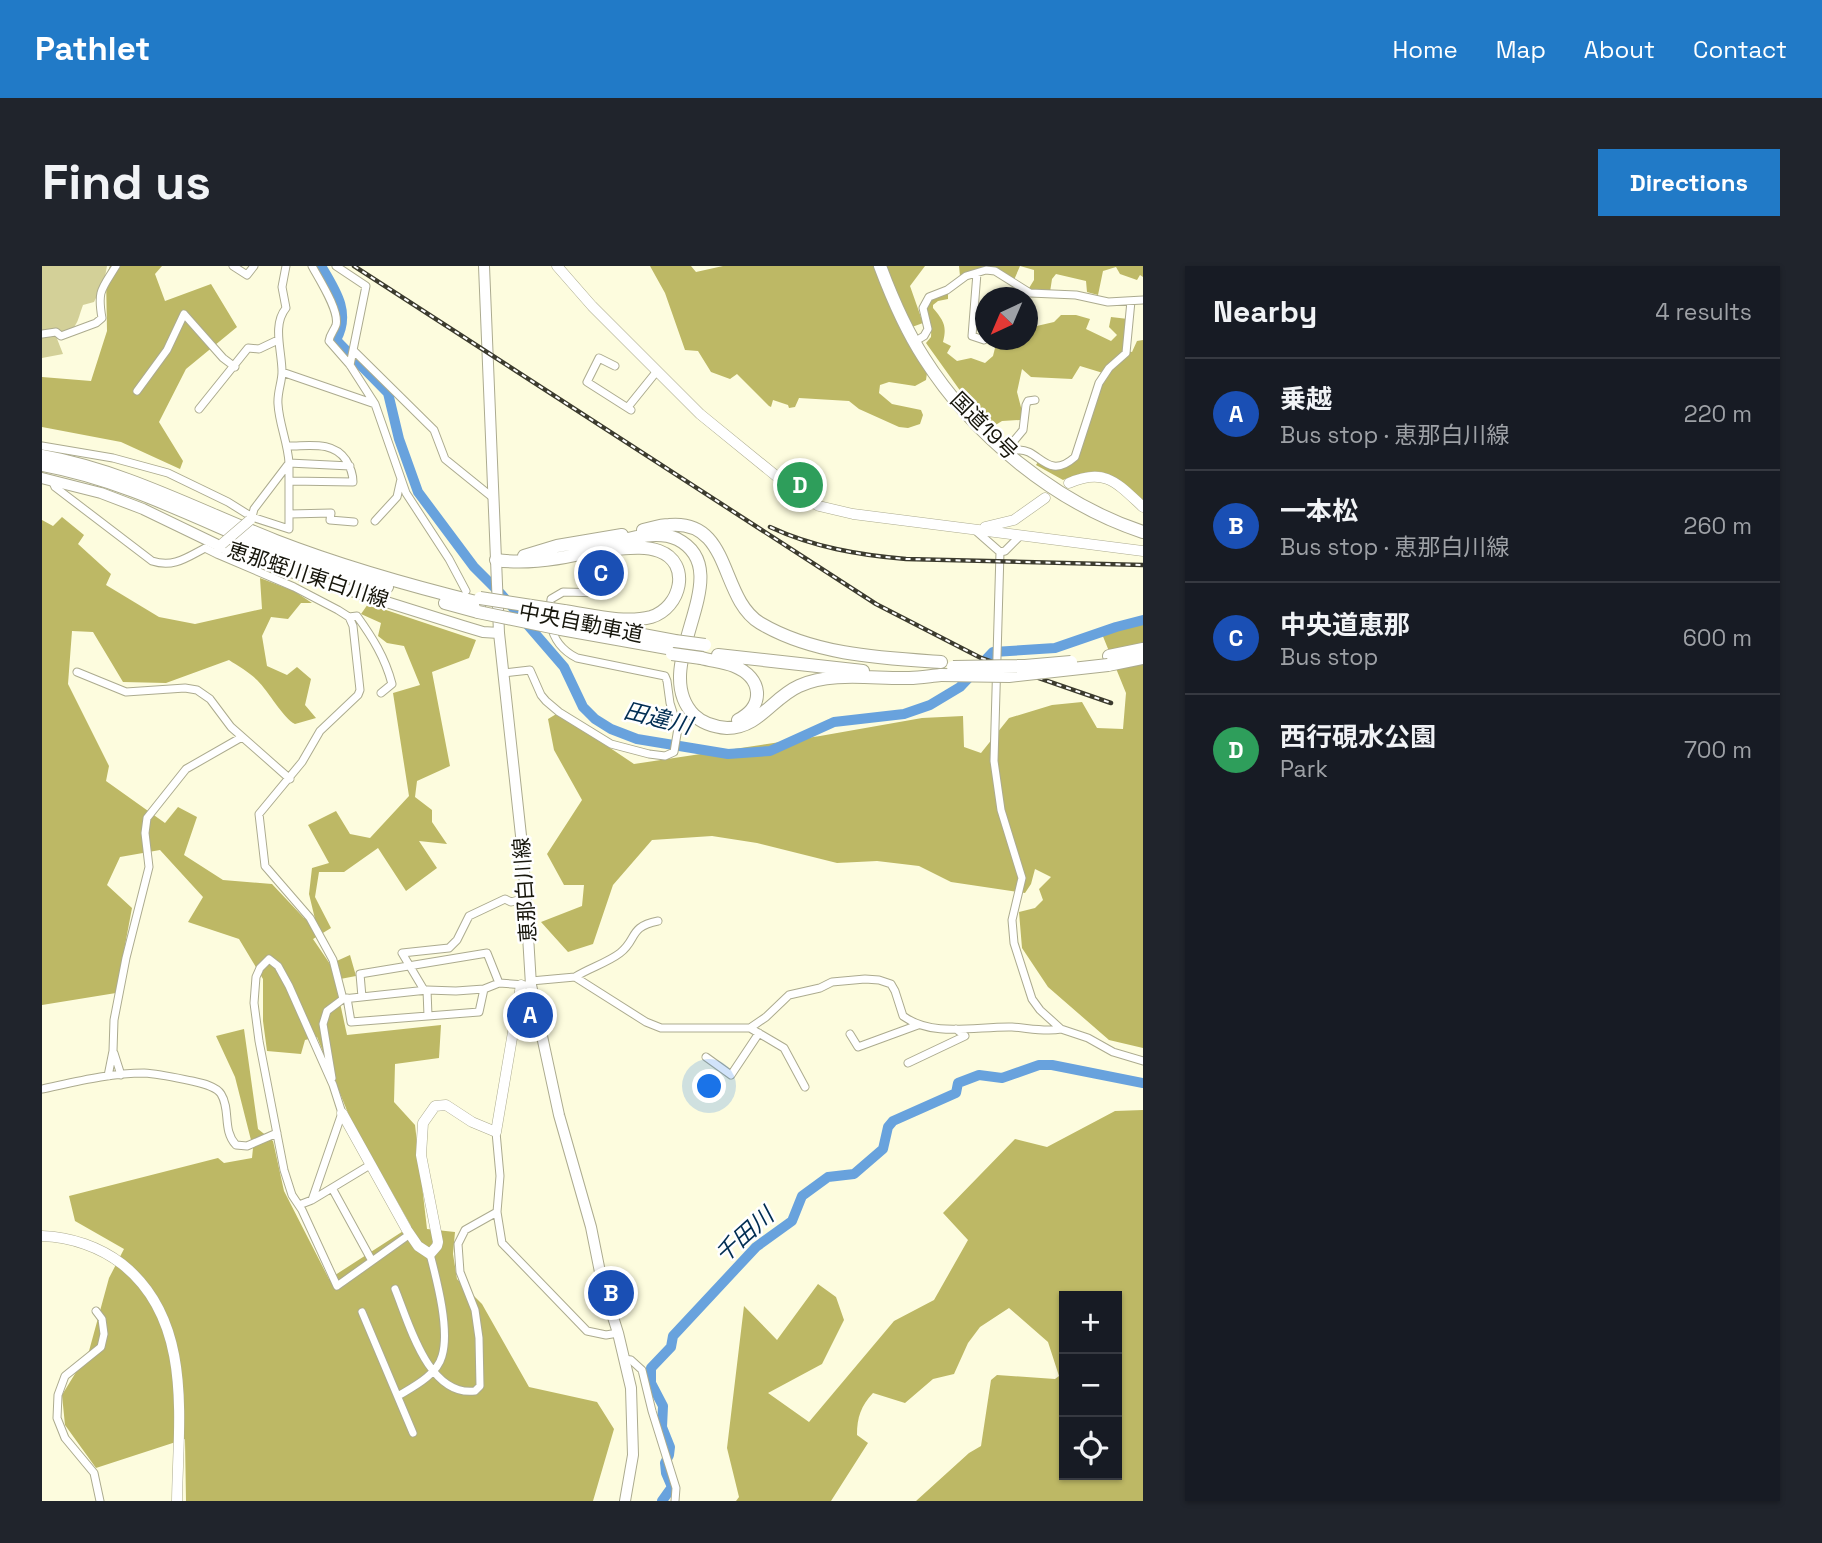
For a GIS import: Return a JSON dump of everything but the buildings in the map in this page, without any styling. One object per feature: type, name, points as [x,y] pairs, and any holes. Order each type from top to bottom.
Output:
[{"type":"highway","points":[[874,266],[888,295],[901,304],[883,266]]},
{"type":"highway","name":"国道19号","points":[[896,303],[915,341],[959,405],[1016,459],[1076,501],[1115,522],[1143,532]]},
{"type":"highway","name":"国道19号","points":[[915,341],[961,403],[1039,473],[1081,499],[1143,527]]},
{"type":"highway","points":[[42,456],[123,477],[321,558],[479,605],[563,620],[640,619],[660,613],[676,599],[680,586],[679,575],[673,562],[666,555],[647,548],[603,549],[538,561],[496,560]]},
{"type":"highway","name":"中央自動車道","points":[[42,465],[120,486],[319,567],[479,605],[563,620],[674,648]]},
{"type":"highway","points":[[496,560],[677,525],[702,533],[718,550],[744,609],[754,619],[779,633],[846,653],[941,668]]},
{"type":"highway","points":[[658,527],[685,537],[702,556],[706,569],[706,590],[685,667],[684,679],[691,702],[704,716],[722,721],[739,720],[749,715],[758,700],[758,692],[751,677],[735,666],[703,652]]},
{"type":"highway","points":[[603,549],[627,540],[661,535],[678,540],[694,556],[701,576],[701,587],[679,664],[679,681],[687,709],[697,719],[709,725],[727,728],[746,725],[785,694],[809,682],[829,678],[912,678],[941,668]]},
{"type":"highway","name":"中央自動車道","points":[[563,620],[598,637],[873,672],[1143,658]]},
{"type":"highway","name":"中央自動車道","points":[[941,668],[1009,676],[1109,661],[1143,649]]},
{"type":"main road","name":"恵那白川線","points":[[484,266],[499,633],[526,898],[528,984],[559,1115],[591,1227],[602,1282],[631,1388],[633,1455],[625,1501]]},
{"type":"main road","name":"恵那蛭川東白川線","points":[[47,479],[143,509],[220,548],[262,563],[499,633]]},
{"type":"street","points":[[42,334],[56,332],[61,336],[96,323],[102,318],[100,292],[116,266]]},
{"type":"street","points":[[233,266],[247,275],[254,266]]},
{"type":"street","points":[[42,446],[113,458],[168,473],[228,502],[251,518],[289,529],[289,446],[278,404],[282,372],[278,340],[281,316],[286,308],[282,287],[286,266]]},
{"type":"street","points":[[312,266],[336,314],[336,327],[329,336],[329,341],[350,365],[376,404],[406,493],[449,559],[466,591]]},
{"type":"street","points":[[336,266],[366,286],[350,365]]},
{"type":"street","points":[[558,266],[592,306],[700,414],[810,502],[853,514],[1143,551]]},
{"type":"street","points":[[915,341],[924,336],[928,329],[923,308],[929,297],[947,290],[966,276],[977,273],[995,271],[1030,293],[1076,295],[1108,302],[1143,300]]},
{"type":"street","points":[[976,287],[977,273]]},
{"type":"street","points":[[975,299],[972,337],[975,338]]},
{"type":"street","points":[[1035,400],[1026,404],[1023,430],[1013,449],[1026,450],[1051,467],[1068,463],[1075,457],[1100,383],[1109,368],[1126,353],[1131,301]]},
{"type":"street","points":[[137,391],[167,350],[184,314],[223,358],[235,367]]},
{"type":"street","points":[[199,409],[248,348],[259,349],[278,340]]},
{"type":"street","points":[[354,351],[434,430],[445,459],[492,497]]},
{"type":"street","points":[[615,366],[599,358],[587,382],[629,409],[657,370]]},
{"type":"street","points":[[282,372],[376,404]]},
{"type":"street","points":[[289,446],[330,446],[341,452],[350,466],[353,482],[290,481]]},
{"type":"street","points":[[289,464],[350,466]]},
{"type":"street","points":[[220,548],[251,518],[254,509],[289,464]]},
{"type":"street","points":[[1069,483],[1084,476],[1101,475],[1114,481],[1143,507]]},
{"type":"street","points":[[375,521],[397,497],[401,478]]},
{"type":"street","points":[[47,479],[152,561],[164,565],[176,563],[205,548],[220,548],[253,571],[294,587],[349,617],[357,616],[375,641],[392,684],[382,693]]},
{"type":"street","points":[[975,530],[1014,520],[1045,498]]},
{"type":"street","points":[[290,514],[331,513],[330,520],[354,522]]},
{"type":"street","points":[[1014,520],[1011,527],[1018,535]]},
{"type":"street","points":[[975,530],[1000,552]]},
{"type":"street","points":[[1000,552],[1005,551],[1018,535]]},
{"type":"street","points":[[1000,552],[995,776],[1001,810],[1022,878],[1012,920],[1013,937],[1032,999],[1061,1030]]},
{"type":"street","points":[[504,673],[530,670],[546,701],[611,744],[649,754],[665,756],[674,752],[678,728],[665,676],[577,658],[552,635],[551,599],[563,592],[605,593],[606,587],[609,586]]},
{"type":"street","points":[[349,617],[354,636],[359,695],[320,731],[290,779],[259,814],[265,866],[310,918],[332,960],[351,1022],[479,1012],[484,989]]},
{"type":"street","points":[[77,672],[126,692],[185,688],[197,690],[210,699],[231,727],[290,779]]},
{"type":"street","points":[[108,1076],[121,983],[149,867],[145,833],[147,818],[186,769],[242,737]]},
{"type":"street","points":[[428,1016],[425,990],[402,953],[449,948],[457,940],[469,916],[505,899],[511,902],[526,898]]},
{"type":"street","points":[[333,1085],[323,1024],[327,1011],[345,998],[425,990],[484,989],[499,983],[528,984],[575,977],[620,953],[636,930],[658,921]]},
{"type":"street","points":[[362,997],[360,974],[487,953],[499,983]]},
{"type":"street","points":[[398,1396],[433,1371],[442,1357],[442,1307],[430,1254],[418,1246],[370,1165],[342,1113],[333,1085],[289,986],[278,966],[269,958],[256,977],[254,1003],[287,1182],[337,1286],[410,1234]]},
{"type":"street","points":[[575,977],[654,1027],[750,1028],[784,1048],[804,1087]]},
{"type":"street","points":[[750,1028],[789,995],[820,988],[832,982],[879,980],[891,985],[895,990],[903,1016],[918,1024],[956,1029],[1012,1027],[1061,1030],[1088,1038],[1113,1052],[1143,1061]]},
{"type":"street","points":[[528,984],[496,1132],[500,1176],[497,1212],[502,1243],[587,1331],[606,1335],[618,1333]]},
{"type":"street","points":[[850,1034],[858,1047],[918,1024]]},
{"type":"street","points":[[908,1063],[965,1036],[956,1029]]},
{"type":"street","points":[[706,1057],[731,1075],[759,1033]]},
{"type":"street","points":[[113,1051],[121,1075]]},
{"type":"street","points":[[42,1089],[108,1076],[144,1073],[166,1076],[199,1083],[219,1091],[223,1097],[229,1138],[236,1145],[247,1146],[277,1133]]},
{"type":"street","points":[[430,1254],[438,1242],[421,1155],[421,1133],[426,1117],[435,1106],[446,1105],[472,1122],[496,1132]]},
{"type":"street","points":[[312,1200],[342,1113]]},
{"type":"street","points":[[299,1205],[370,1165]]},
{"type":"street","points":[[332,1188],[373,1261]]},
{"type":"street","points":[[395,1290],[423,1356],[433,1371],[444,1383],[460,1390],[475,1391],[480,1386],[479,1338],[475,1310],[460,1272],[458,1244],[465,1230],[497,1212]]},
{"type":"street","points":[[42,1236],[87,1244],[118,1261],[146,1288],[164,1316],[172,1337],[177,1368],[177,1501]]},
{"type":"street","points":[[96,1311],[102,1319],[104,1334],[101,1347],[65,1376],[58,1395],[57,1418],[65,1438],[96,1477],[100,1501]]},
{"type":"street","points":[[362,1312],[413,1433]]},
{"type":"street","points":[[624,1359],[631,1360],[642,1370],[676,1488],[675,1501]]},
{"type":"shaded area","points":[[42,266],[107,266],[104,282],[94,302],[83,305],[75,326],[68,330],[54,331],[63,354],[42,358]]},
{"type":"shaded area","points":[[110,266],[162,266],[155,274],[165,301],[211,284],[237,327],[186,369],[159,422],[183,461],[180,469],[121,442],[42,427],[42,377],[91,381],[107,331],[106,276]]},
{"type":"shaded area","points":[[650,266],[691,266],[696,272],[723,266],[925,266],[910,286],[923,323],[901,331],[927,373],[926,380],[915,386],[889,382],[880,385],[879,393],[892,404],[921,410],[923,415],[920,424],[908,428],[899,427],[859,409],[849,401],[799,398],[795,407],[789,408],[788,405],[773,400],[771,407],[769,406],[737,374],[730,379],[711,372],[698,351],[685,350],[665,293]]},
{"type":"shaded area","points":[[959,266],[1020,266],[1014,280],[997,268],[960,276]]},
{"type":"shaded area","points":[[1020,266],[1143,266],[1143,277],[1140,275],[1137,280],[1120,274],[1116,267],[1103,271],[1098,295],[1087,292],[1086,281],[1056,274],[1052,279],[1050,292],[1038,292],[1038,287],[1030,287],[1034,280],[1034,270]]},
{"type":"shaded area","points":[[948,293],[948,299],[938,301],[933,308],[944,324],[943,342],[951,346],[947,353],[957,361],[971,358],[985,363],[993,356],[994,350],[1038,350],[1038,326],[1054,322],[1061,315],[1090,319],[1086,329],[1111,341],[1117,335],[1109,327],[1111,317],[1128,319],[1123,350],[1132,352],[1137,341],[1143,340],[1143,501],[1107,474],[1089,472],[1063,480],[1036,465],[1038,462],[1058,470],[1062,466],[1071,465],[1076,458],[1103,373],[1080,366],[1072,379],[1031,377],[1022,369],[1017,392],[1023,415],[1020,420],[1002,421],[994,426],[969,403],[926,343],[931,337],[927,305]]},
{"type":"shaded area","points":[[62,517],[84,535],[78,544],[111,574],[106,585],[159,617],[195,624],[262,609],[260,578],[294,591],[312,603],[301,603],[288,619],[271,617],[262,636],[267,666],[287,675],[297,667],[311,679],[305,705],[316,718],[295,724],[257,680],[229,660],[166,683],[123,682],[93,632],[72,631],[68,684],[109,766],[106,781],[165,823],[178,807],[197,817],[184,855],[223,880],[272,884],[304,918],[315,919],[309,894],[312,868],[329,863],[308,825],[336,811],[350,834],[370,838],[409,796],[393,693],[420,685],[404,646],[387,643],[378,636],[381,623],[361,614],[368,604],[476,640],[469,658],[432,672],[450,766],[417,781],[415,797],[432,810],[432,822],[447,844],[419,841],[437,868],[406,891],[378,848],[344,872],[319,872],[315,897],[331,928],[313,939],[330,964],[350,955],[356,976],[335,980],[347,1035],[441,1025],[439,1058],[395,1064],[394,1102],[415,1125],[427,1229],[455,1232],[453,1254],[457,1279],[482,1304],[529,1387],[597,1402],[614,1429],[593,1501],[186,1501],[185,1439],[96,1468],[65,1425],[62,1395],[89,1351],[109,1278],[124,1249],[75,1221],[69,1196],[218,1158],[224,1163],[252,1158],[253,1148],[235,1077],[216,1036],[244,1029],[258,1129],[273,1141],[284,1191],[329,1279],[411,1226],[350,1118],[317,1037],[305,1040],[301,1054],[267,1051],[263,1021],[263,979],[239,939],[188,922],[203,897],[160,850],[120,857],[107,885],[132,908],[116,993],[42,1005],[42,520],[53,526]]},
{"type":"shaded area","points":[[1143,623],[1143,1048],[1109,1040],[1048,987],[1022,948],[1019,912],[1035,908],[1043,900],[1039,889],[1051,877],[1035,869],[1025,893],[951,882],[919,866],[877,861],[837,863],[757,843],[712,836],[652,840],[613,885],[593,944],[568,952],[541,922],[582,906],[584,885],[564,885],[547,854],[582,800],[554,750],[548,719],[558,713],[634,764],[922,718],[963,716],[964,747],[981,753],[1009,718],[1052,705],[1082,702],[1097,728],[1123,729],[1126,693],[1102,634]]},
{"type":"shaded area","points":[[1143,1110],[1143,1501],[916,1501],[969,1453],[981,1446],[991,1380],[997,1375],[1055,1379],[1059,1376],[1048,1342],[1009,1308],[980,1327],[968,1343],[954,1374],[933,1379],[905,1403],[873,1393],[860,1412],[857,1429],[857,1435],[868,1443],[831,1501],[736,1501],[739,1497],[727,1448],[744,1306],[777,1340],[818,1284],[836,1297],[844,1320],[822,1364],[768,1393],[809,1422],[894,1321],[934,1300],[968,1240],[943,1213],[1015,1139],[1047,1147],[1115,1111]]},
{"type":"waterway","name":"田違川","points":[[321,266],[336,293],[342,311],[336,340],[388,393],[399,439],[418,492],[474,567],[564,667],[583,707],[611,729],[637,739],[728,754],[770,751],[834,722],[904,714],[930,705],[960,687],[993,652],[1055,648],[1143,620]]},
{"type":"waterway","name":"千田川","points":[[662,1501],[672,1487],[665,1463],[670,1447],[662,1427],[663,1406],[651,1383],[651,1368],[671,1347],[673,1336],[756,1247],[792,1221],[802,1196],[828,1177],[854,1174],[883,1149],[888,1127],[893,1121],[956,1093],[958,1083],[979,1075],[1002,1078],[1039,1065],[1052,1065],[1143,1083]]},
{"type":"railway","points":[[354,266],[876,604],[981,658],[1111,703]]},
{"type":"railway","points":[[770,527],[819,545],[906,559],[1143,565]]},
{"type":"place","name":"西行硯水公園","points":[[800,485]]},
{"type":"place","name":"中央道恵那","points":[[601,573]]},
{"type":"place","name":"乗越","points":[[530,1015]]},
{"type":"place","name":"一本松","points":[[611,1293]]}]
